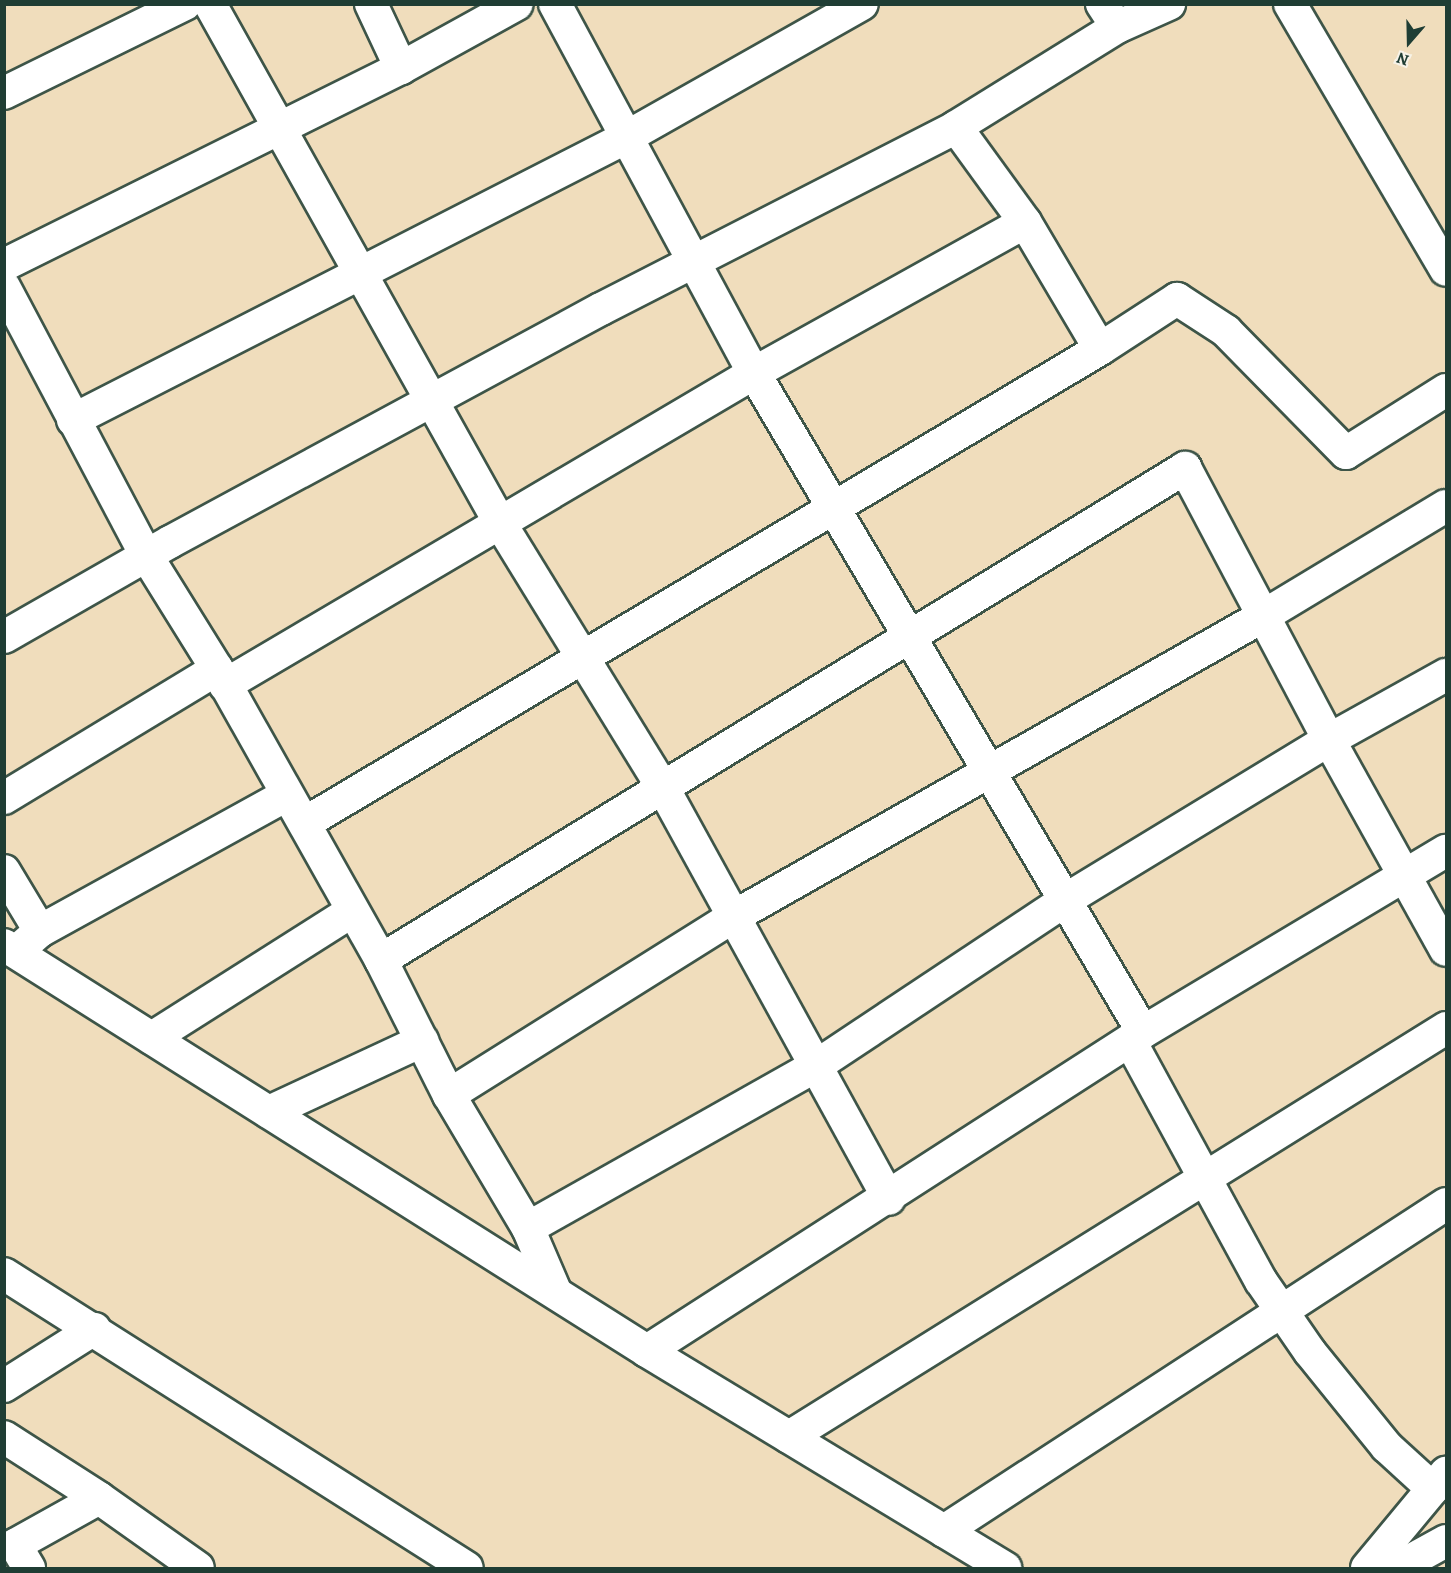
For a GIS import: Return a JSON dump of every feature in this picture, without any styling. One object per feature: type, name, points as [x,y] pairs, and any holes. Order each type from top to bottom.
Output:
[{"type":"street","points":[[4,93],[184,4]]},
{"type":"street","points":[[210,4],[500,523],[662,786],[889,1199]]},
{"type":"street","points":[[371,4],[401,68]]},
{"type":"street","points":[[4,265],[401,68],[517,4]]},
{"type":"street","points":[[555,4],[625,138],[754,373],[836,507],[988,774],[1067,899],[1205,1178],[1282,1311],[1310,1352],[1388,1447],[1440,1481],[1367,1569]]},
{"type":"street","points":[[73,420],[359,271],[625,138],[862,4]]},
{"type":"street","points":[[6,632],[693,261],[956,127],[1109,16],[1169,4]]},
{"type":"street","points":[[1290,4],[1446,270]]},
{"type":"street","points":[[956,127],[1025,222],[1100,349]]},
{"type":"street","points":[[4,798],[500,523],[754,373],[1025,222]]},
{"type":"street","points":[[4,287],[146,555],[221,677],[381,960],[449,1095],[528,1228],[555,1291]]},
{"type":"street","points":[[305,822],[585,658],[1100,349],[1177,299],[1226,331],[1346,453],[1446,390]]},
{"type":"street","points":[[381,960],[662,786],[911,638],[1185,468],[1265,615],[1329,740],[1406,874],[1446,950]]},
{"type":"street","points":[[449,1095],[733,917],[1265,615],[1446,506]]},
{"type":"street","points":[[528,1228],[816,1066],[1067,899],[1329,740],[1446,675]]},
{"type":"street","points":[[286,795],[10,949],[647,1351],[1005,1569]]},
{"type":"street","points":[[647,1351],[889,1199],[1136,1036],[1446,851]]},
{"type":"street","points":[[4,871],[40,931]]},
{"type":"street","points":[[152,1038],[352,911]]},
{"type":"street","points":[[789,1437],[1446,1028]]},
{"type":"street","points":[[269,1112],[422,1041]]},
{"type":"street","points":[[944,1531],[1446,1204]]},
{"type":"street","points":[[4,1274],[94,1329],[467,1569]]},
{"type":"street","points":[[4,1386],[94,1329]]},
{"type":"street","points":[[4,1437],[99,1497],[186,1564]]},
{"type":"street","points":[[16,1555],[99,1497]]},
{"type":"street","points":[[1397,1569],[1446,1540]]}]
